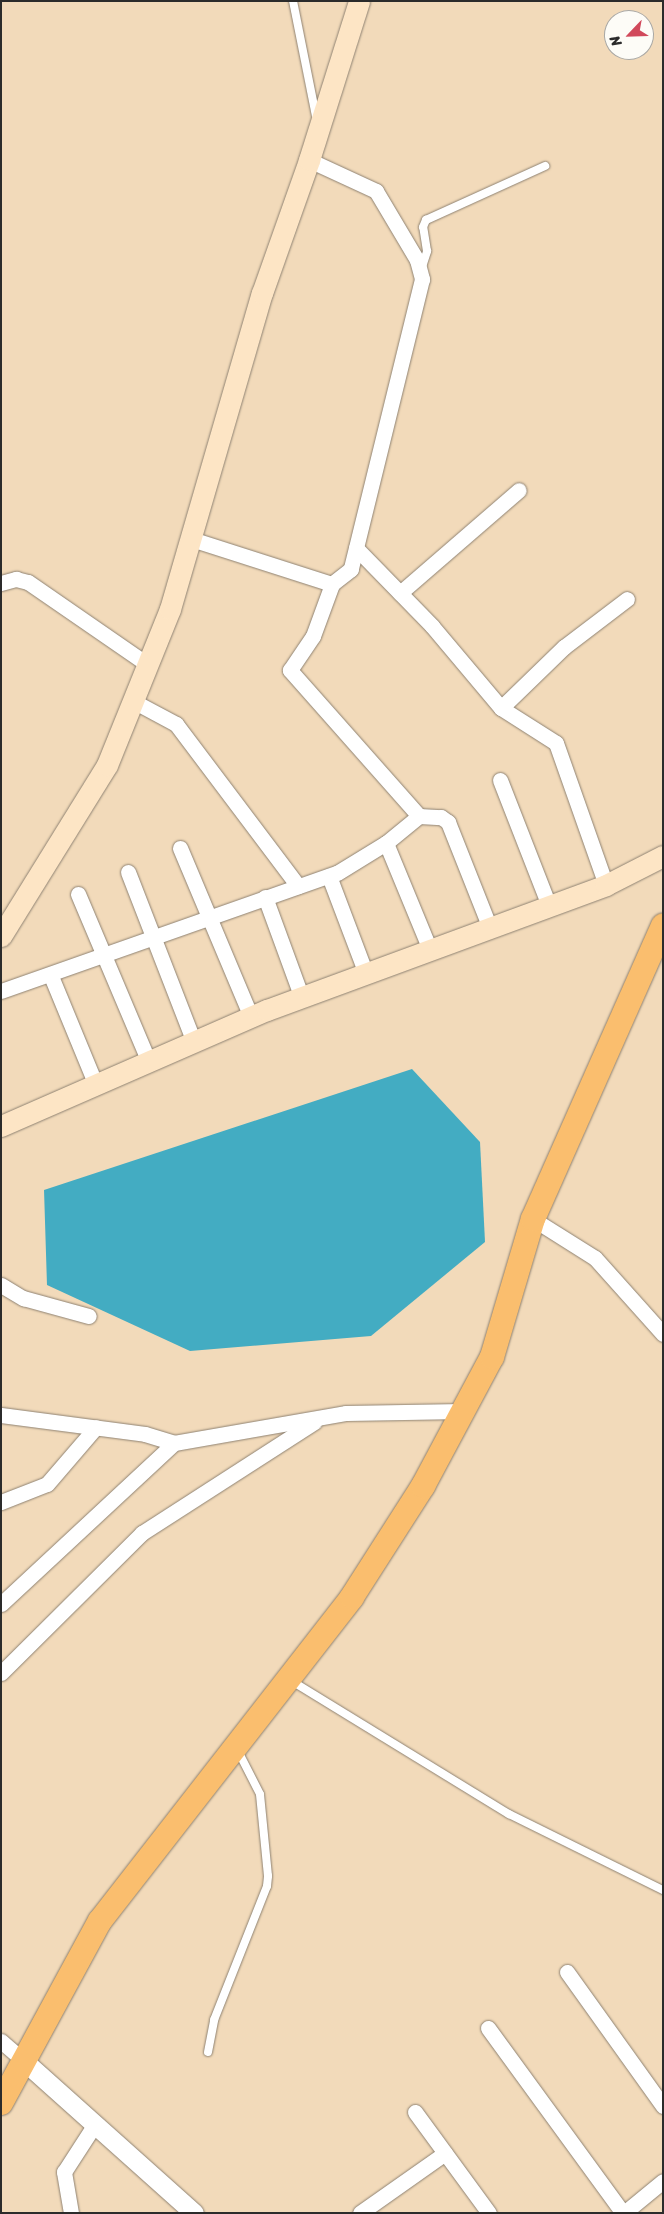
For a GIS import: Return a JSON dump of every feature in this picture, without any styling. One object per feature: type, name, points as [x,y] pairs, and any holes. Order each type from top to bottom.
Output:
[{"type":"main road","points":[[1,936],[106,765],[170,609],[262,293],[319,130],[359,1]]},
{"type":"main road","points":[[1,1126],[251,1017],[606,885],[663,856]]},
{"type":"main road","points":[[1,2103],[100,1921],[352,1597],[423,1486],[492,1357],[533,1219],[663,925]]},
{"type":"street","points":[[309,160],[372,187],[421,270],[422,279],[350,569],[332,584],[313,636],[290,670],[419,816]]},
{"type":"street","points":[[400,593],[519,490]]},
{"type":"street","points":[[191,539],[332,584]]},
{"type":"street","points":[[356,548],[400,593],[501,708],[556,743],[606,885]]},
{"type":"street","points":[[1,582],[16,579],[28,582],[148,664]]},
{"type":"street","points":[[501,708],[564,647],[627,599]]},
{"type":"street","points":[[133,701],[176,724],[298,886]]},
{"type":"street","points":[[500,780],[549,906]]},
{"type":"street","points":[[1,991],[51,976],[210,916],[328,876],[386,843],[419,816],[441,817],[448,822],[490,928]]},
{"type":"street","points":[[386,843],[430,950]]},
{"type":"street","points":[[180,848],[251,1017]]},
{"type":"street","points":[[128,872],[194,1042]]},
{"type":"street","points":[[328,876],[366,974]]},
{"type":"street","points":[[78,894],[149,1062]]},
{"type":"street","points":[[265,897],[302,998]]},
{"type":"street","points":[[51,976],[96,1085]]},
{"type":"street","points":[[533,1219],[595,1258],[663,1334]]},
{"type":"street","points":[[1,1285],[23,1298],[89,1316]]},
{"type":"street","points":[[1,1415],[145,1434],[174,1443],[352,1413],[463,1411]]},
{"type":"street","points":[[1,1673],[142,1533],[320,1418]]},
{"type":"street","points":[[1,1502],[47,1484],[96,1427]]},
{"type":"street","points":[[1,1604],[174,1443]]},
{"type":"street","points":[[567,1972],[663,2106]]},
{"type":"street","points":[[488,2028],[623,2213],[663,2181]]},
{"type":"street","points":[[1,2040],[194,2213]]},
{"type":"street","points":[[415,2112],[489,2213]]},
{"type":"street","points":[[71,2213],[64,2172],[95,2124]]},
{"type":"street","points":[[360,2213],[445,2153]]},
{"type":"lane","points":[[294,1],[319,130]]},
{"type":"lane","points":[[421,270],[427,252],[423,227],[426,220],[545,166]]},
{"type":"lane","points":[[289,1679],[509,1814],[663,1890]]},
{"type":"lane","points":[[208,2052],[214,2020],[267,1886],[268,1876],[260,1794],[236,1748]]},
{"type":"water","points":[[412,1069],[480,1142],[485,1242],[371,1336],[190,1351],[47,1285],[44,1190]]}]
